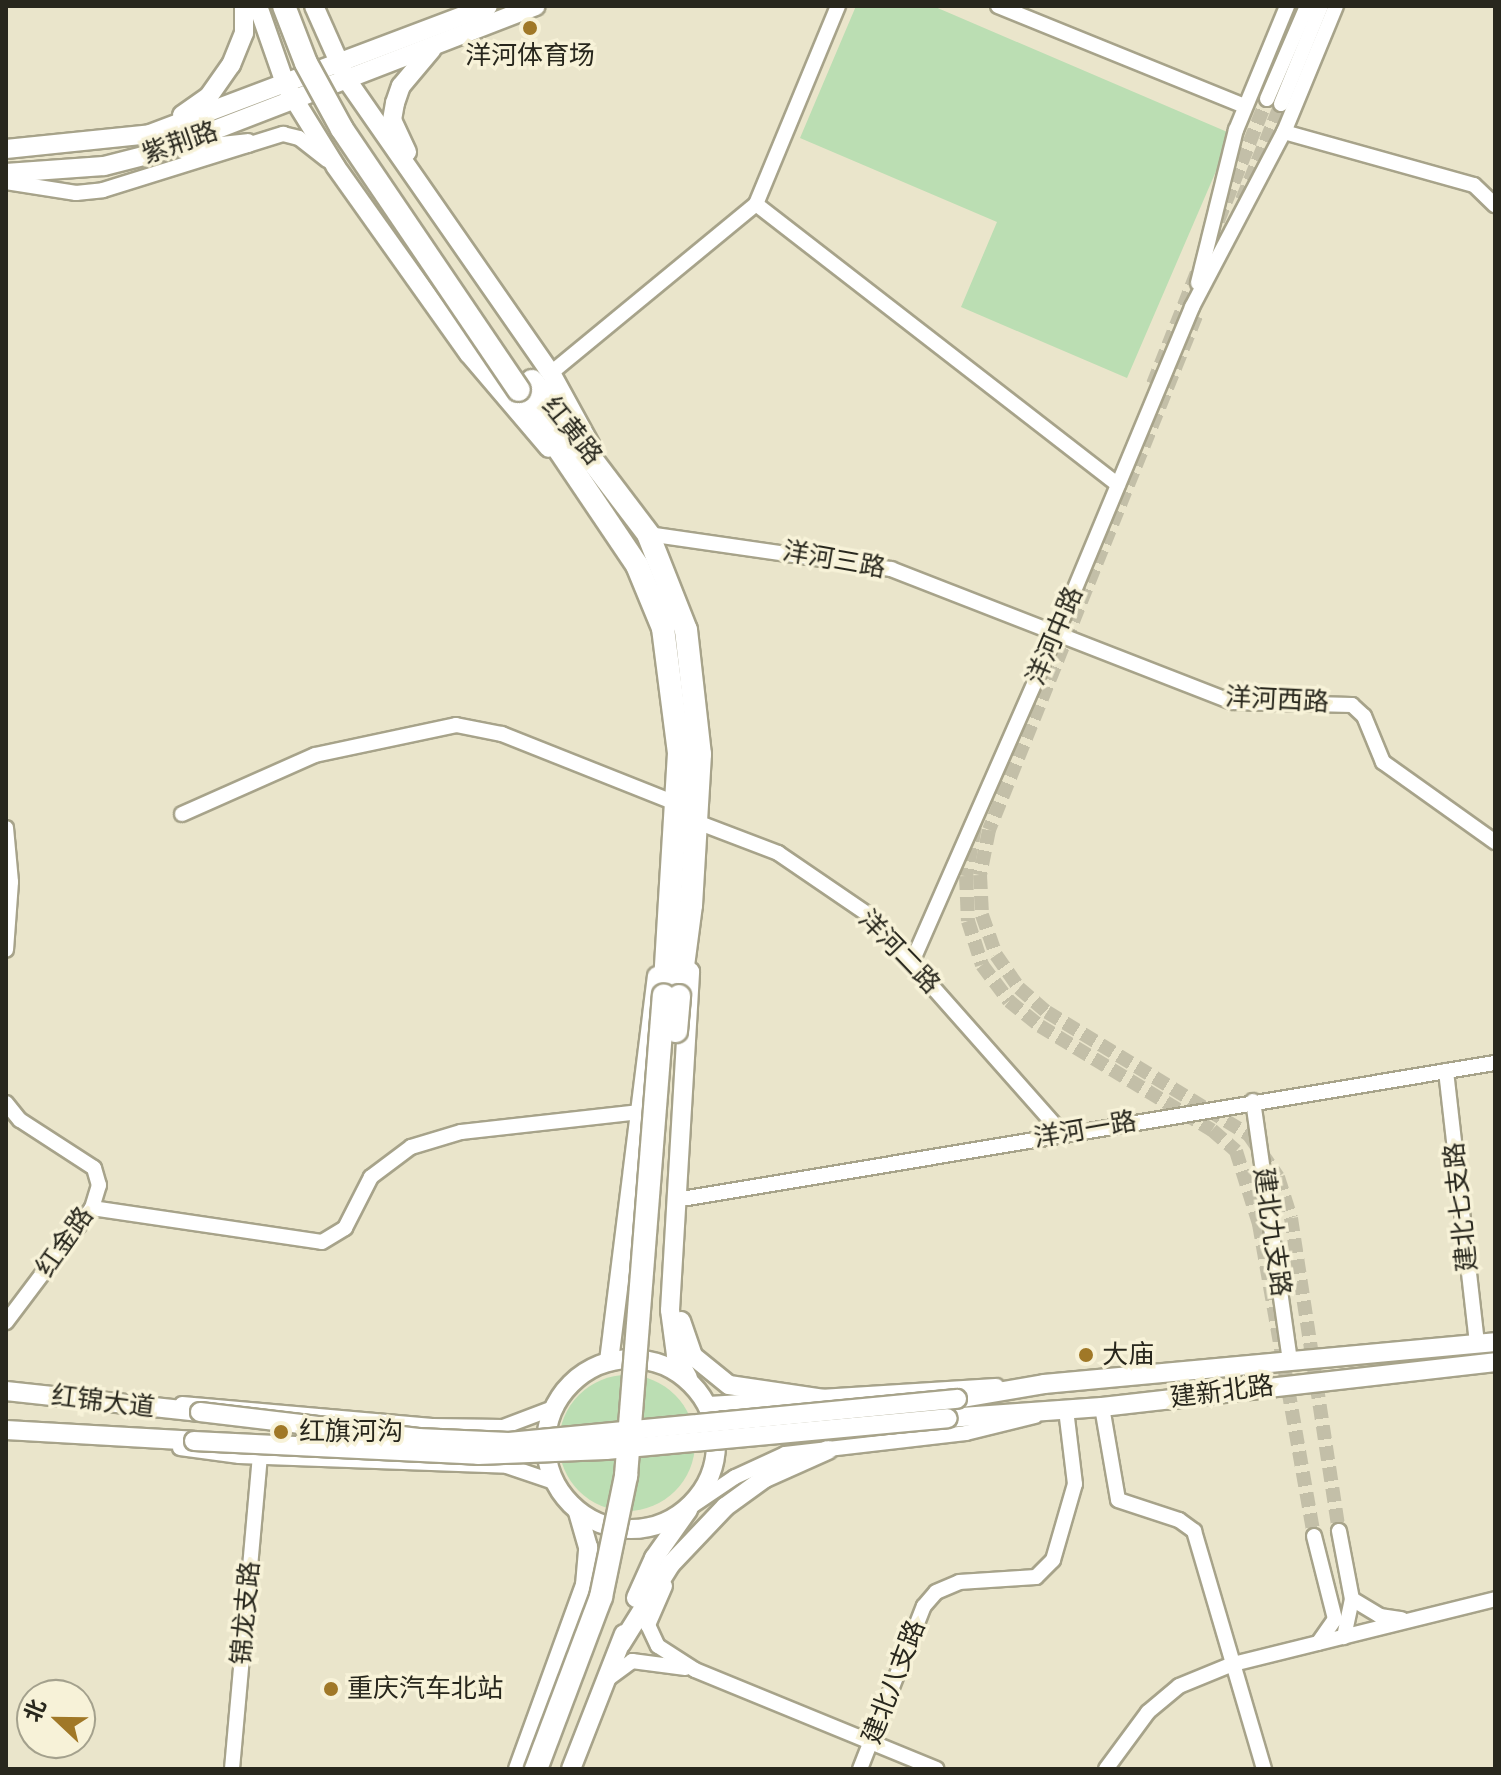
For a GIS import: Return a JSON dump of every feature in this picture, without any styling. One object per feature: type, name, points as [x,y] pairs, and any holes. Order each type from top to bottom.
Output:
[{"type":"highway","name":"红黄路","points":[[284,6],[306,63],[342,129],[604,470],[648,534],[686,630],[694,682],[700,754],[697,822],[682,904]]},
{"type":"highway","name":"红黄路","points":[[299,6],[319,57],[355,121],[534,381],[590,492],[637,565],[663,628],[679,753],[682,904]]},
{"type":"highway","points":[[536,1769],[601,1597],[626,1476],[682,904]]},
{"type":"highway","points":[[553,1769],[598,1651],[629,1535],[672,996]]},
{"type":"main road","points":[[150,134],[193,109],[222,80],[244,33],[244,6]]},
{"type":"main road","points":[[258,6],[290,94],[336,167],[469,354],[590,492]]},
{"type":"main road","points":[[314,6],[347,80],[456,242]]},
{"type":"main road","name":"紫荆路","points":[[6,173],[104,166],[155,153],[290,94],[337,62],[488,6]]},
{"type":"main road","name":"紫荆路","points":[[6,149],[150,134],[347,80],[536,6]]},
{"type":"main road","points":[[435,45],[401,86],[392,120],[534,381]]},
{"type":"main road","points":[[155,153],[248,143]]},
{"type":"main road","points":[[609,1361],[653,998],[682,904]]},
{"type":"main road","points":[[571,1769],[654,1558],[704,1490],[715,1462],[717,1432],[708,1404],[690,1381],[671,1333],[682,904]]},
{"type":"main road","points":[[673,1249],[683,1337],[701,1365],[729,1385],[752,1392],[824,1399]]},
{"type":"main road","name":"建新北路","points":[[957,1399],[1044,1384],[1486,1343]]},
{"type":"main road","points":[[518,1769],[585,1585],[588,1547],[578,1511],[554,1482],[546,1456],[548,1424],[556,1407],[584,1372],[609,1361],[656,1361],[690,1381]]},
{"type":"main road","name":"建新北路","points":[[948,1418],[1102,1407],[1495,1362]]},
{"type":"main road","points":[[6,1377],[52,1396]]},
{"type":"main road","name":"红锦大道","points":[[6,1391],[418,1438],[509,1442],[957,1399]]},
{"type":"main road","name":"红锦大道","points":[[6,1430],[478,1455],[606,1450],[948,1418]]},
{"type":"main road","points":[[621,1644],[653,1589],[693,1540],[765,1478],[828,1450]]},
{"type":"main road","points":[[578,1511],[622,1530],[652,1528],[689,1508]]},
{"type":"street","points":[[534,381],[756,204],[838,6]]},
{"type":"street","points":[[998,6],[1244,106]]},
{"type":"street","name":"洋河中路","points":[[1192,307],[1244,106],[1287,6]]},
{"type":"street","points":[[1307,6],[1274,102],[1321,6]]},
{"type":"street","name":"洋河中路","points":[[912,962],[1056,634],[1192,307],[1284,132],[1336,6]]},
{"type":"street","points":[[1284,132],[1474,185],[1495,205]]},
{"type":"street","points":[[6,182],[76,193],[103,190],[283,134],[299,138],[336,167]]},
{"type":"street","points":[[756,204],[1118,485]]},
{"type":"street","name":"洋河三路","points":[[648,534],[855,560],[891,569],[1056,634]]},
{"type":"street","name":"洋河西路","points":[[1056,634],[1232,702],[1352,705],[1364,716],[1383,762],[1495,842]]},
{"type":"street","points":[[182,814],[315,755],[456,725],[502,734],[678,804]]},
{"type":"street","name":"洋河二路","points":[[697,822],[778,853],[869,915],[1063,1134]]},
{"type":"street","points":[[6,828],[11,882],[6,950]]},
{"type":"street","name":"洋河一路","points":[[676,1200],[1253,1101],[1495,1063]]},
{"type":"street","name":"建北七支路","points":[[1446,1071],[1486,1343]]},
{"type":"street","name":"建北九支路","points":[[1253,1101],[1290,1362]]},
{"type":"street","name":"红金路","points":[[6,1103],[20,1120],[94,1168],[99,1185],[92,1208],[6,1322]]},
{"type":"street","points":[[92,1208],[322,1242],[345,1228],[371,1177],[411,1147],[461,1132],[640,1112]]},
{"type":"street","points":[[708,1404],[1044,1384]]},
{"type":"street","points":[[125,1406],[208,1402],[432,1426],[489,1427],[503,1427],[556,1407]]},
{"type":"street","points":[[1102,1407],[1113,1493],[1129,1506],[1179,1520],[1194,1531],[1264,1769]]},
{"type":"street","points":[[689,1508],[735,1477],[785,1454],[966,1433],[1059,1410]]},
{"type":"street","name":"建北八支路","points":[[860,1769],[924,1606],[936,1592],[959,1582],[1036,1577],[1053,1560],[1075,1484],[1059,1410]]},
{"type":"street","points":[[100,1437],[260,1457],[507,1466],[554,1482]]},
{"type":"street","name":"锦龙支路","points":[[232,1769],[260,1457]]},
{"type":"street","points":[[1339,1531],[1352,1599],[1344,1637]]},
{"type":"street","points":[[1314,1536],[1335,1619],[1317,1644]]},
{"type":"street","points":[[693,1540],[665,1587],[648,1632],[658,1646],[695,1670],[936,1769]]},
{"type":"street","points":[[1352,1599],[1380,1616],[1414,1620]]},
{"type":"street","points":[[1106,1769],[1162,1699],[1233,1664],[1495,1599]]},
{"type":"street","points":[[606,1681],[622,1666],[643,1660],[695,1670]]},
{"type":"green space","points":[[856,6],[933,6],[1232,134],[1127,378],[961,307],[997,222],[800,138]]},
{"type":"green space","points":[[627,1375],[653,1380],[675,1395],[690,1417],[695,1443],[690,1469],[675,1491],[653,1506],[627,1511],[601,1506],[579,1491],[564,1469],[559,1443],[564,1417],[579,1395],[601,1380]]},
{"type":"tunnel","points":[[1218,221],[1267,99]]},
{"type":"tunnel","points":[[1242,200],[1281,104]]},
{"type":"tunnel","points":[[1153,384],[1198,270]]},
{"type":"tunnel","points":[[1196,316],[989,830],[980,875],[982,915],[996,955],[1019,988],[1047,1012],[1249,1135],[1278,1177],[1291,1218],[1339,1531]]},
{"type":"tunnel","points":[[975,827],[966,876],[968,921],[982,965],[1009,1001],[1040,1026],[1212,1130],[1236,1151],[1259,1224],[1314,1536]]},
{"type":"place","name":"洋河体育场","points":[[530,28]]},
{"type":"place","name":"大庙","points":[[1086,1355]]},
{"type":"place","name":"红旗河沟","points":[[281,1432]]},
{"type":"place","name":"重庆汽车北站","points":[[331,1689]]}]
